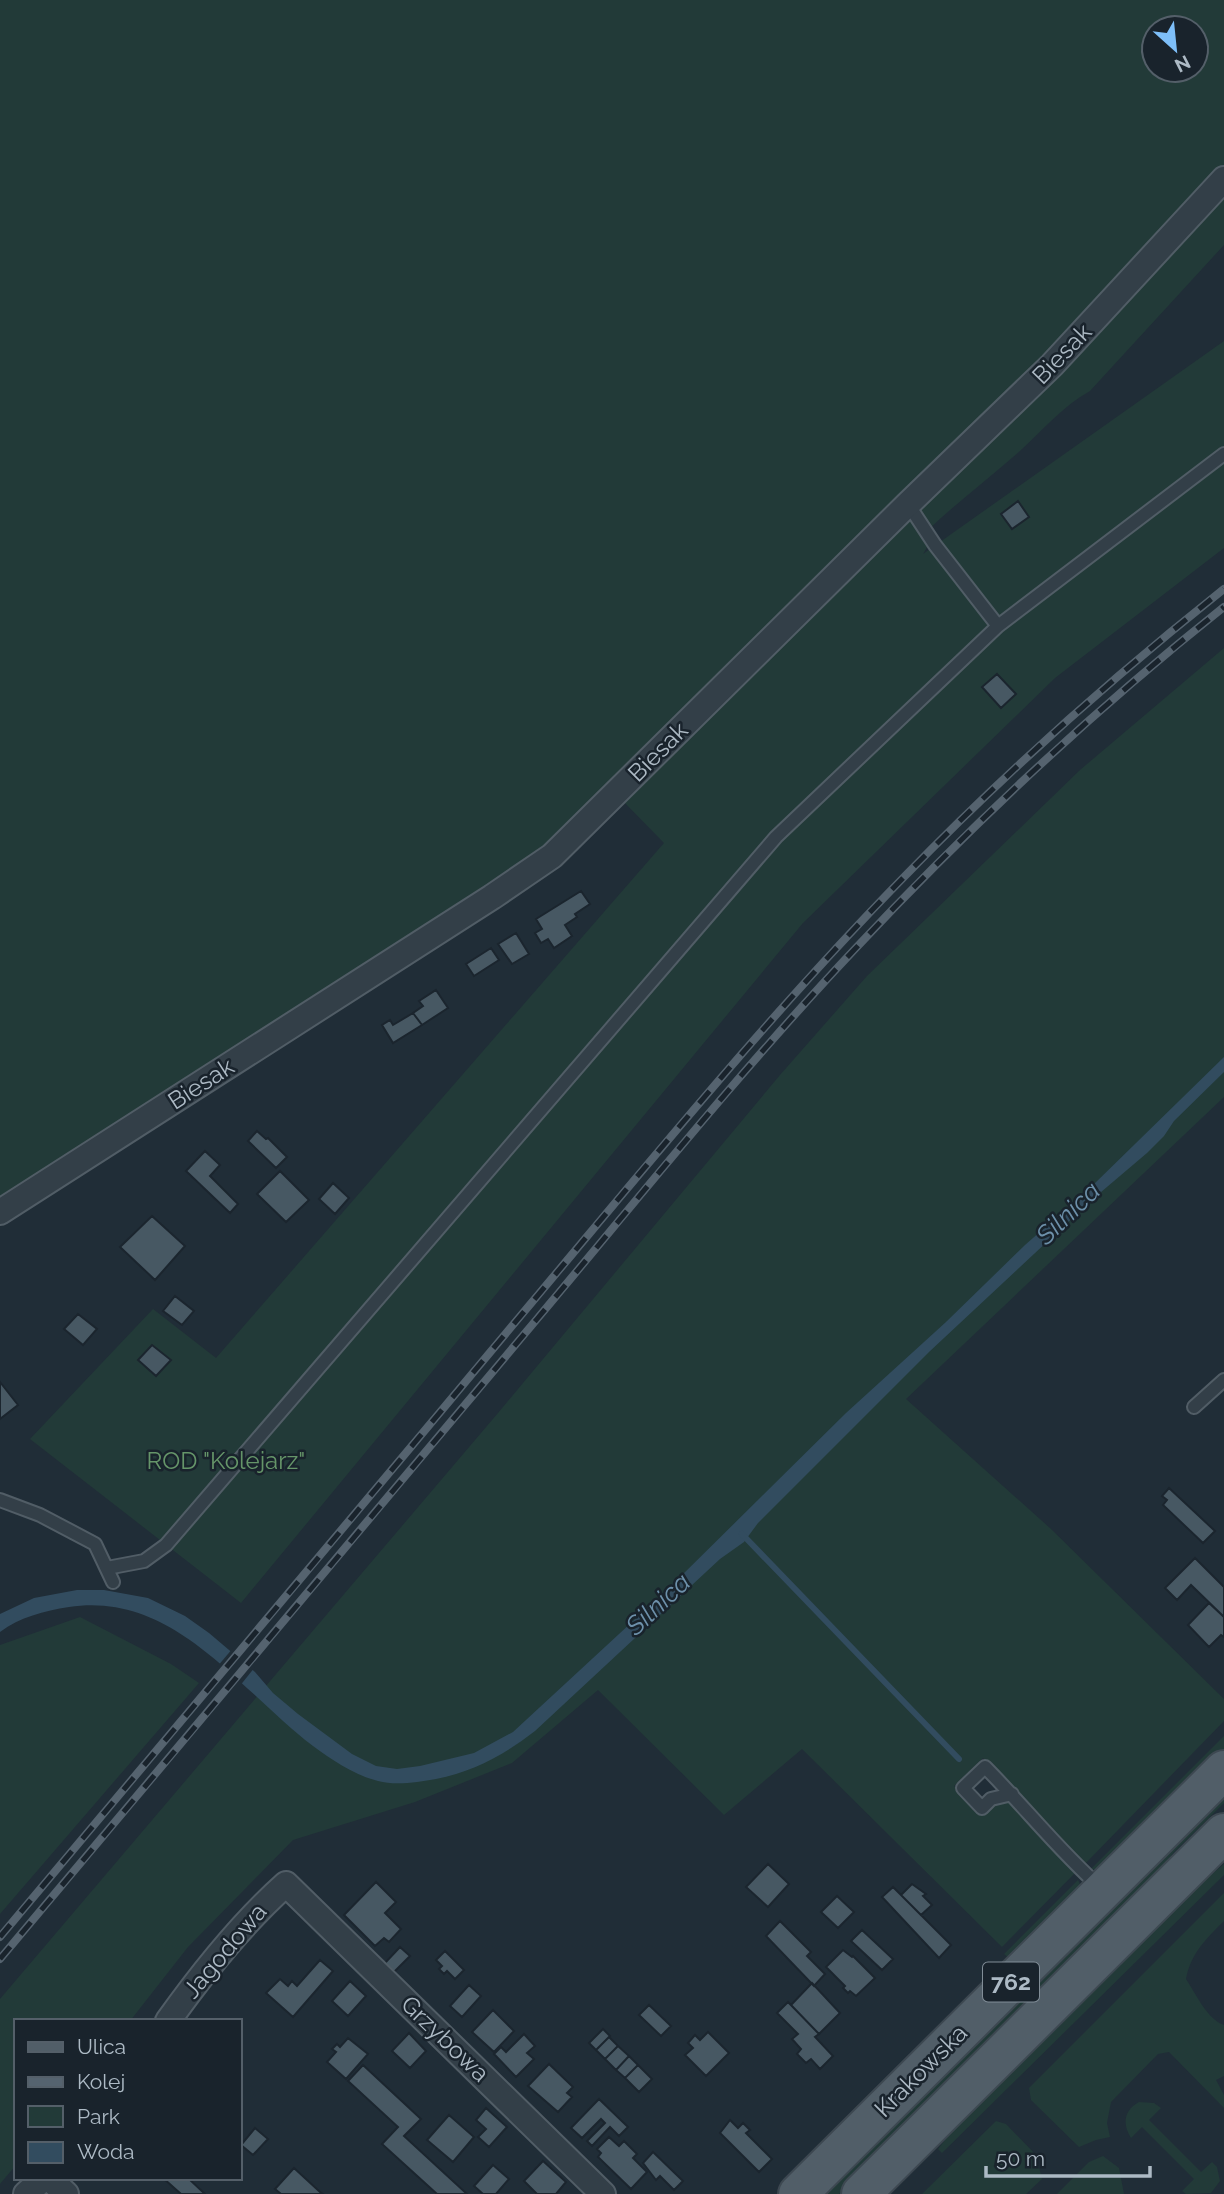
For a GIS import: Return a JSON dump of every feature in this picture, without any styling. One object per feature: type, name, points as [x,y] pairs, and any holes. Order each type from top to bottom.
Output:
[{"type":"main road","name":"Krakowska","points":[[797,2194],[1224,1770]]},
{"type":"main road","name":"Krakowska","points":[[861,2194],[1224,1833]]},
{"type":"street","name":"Biesak","points":[[0,1212],[552,856],[1052,365],[1224,179]]},
{"type":"street","name":"Jagodowa","points":[[171,2019],[236,1934],[262,1905],[286,1884]]},
{"type":"street","name":"Grzybowa","points":[[286,1884],[604,2194]]},
{"type":"street","points":[[26,2194],[42,2180]]},
{"type":"street","points":[[51,2180],[66,2194]]},
{"type":"lane","points":[[107,1569],[144,1561],[166,1545],[776,837],[998,626],[1224,454]]},
{"type":"lane","points":[[908,504],[935,545],[998,626]]},
{"type":"lane","points":[[1194,1408],[1224,1380]]},
{"type":"lane","points":[[0,1500],[40,1515],[95,1544],[113,1582]]},
{"type":"lane","points":[[1012,1794],[1083,1872],[1103,1890]]},
{"type":"green space","name":"ROD \"Kolejarz\"","points":[[0,0],[1224,0],[1224,245],[1090,391],[1062,411],[927,531],[932,539],[923,554],[1224,341],[1224,548],[1055,678],[803,923],[241,1603],[30,1439],[153,1309],[216,1358],[664,843],[619,797],[547,851],[0,1201]]},
{"type":"green space","points":[[1224,648],[1224,1097],[906,1399],[1051,1529],[1224,1699],[1224,1721],[1084,1865],[983,1758],[954,1786],[981,1815],[999,1803],[1013,1804],[1077,1871],[1002,1947],[802,1749],[724,1815],[598,1690],[512,1763],[415,1802],[293,1840],[188,1947],[132,2019],[14,2019],[14,2167],[0,2184],[0,1999],[498,1413],[780,1075],[867,976],[1080,770]]},
{"type":"green space","points":[[80,1617],[171,1664],[199,1683],[0,1914],[0,1645]]},
{"type":"green space","points":[[1224,1736],[1224,1753],[1102,1870],[1091,1869]]},
{"type":"green space","points":[[1224,1790],[1224,1803],[1174,1852],[1128,1907],[839,2194],[817,2194]]},
{"type":"green space","points":[[1224,1864],[1224,1875],[942,2153],[938,2149],[984,2090],[1159,1918]]},
{"type":"green space","points":[[1078,1880],[1081,1886],[1010,1959],[1004,1954]]},
{"type":"green space","points":[[1224,1893],[1224,1921],[1195,1954],[1186,1979],[1207,2012],[1224,2025],[1224,2076],[1216,2080],[1224,2095],[1224,2108],[1169,2052],[1158,2054],[1111,2102],[1107,2123],[1110,2137],[1079,2147],[1031,2100],[1029,2088]]},
{"type":"green space","points":[[1139,2102],[1154,2103],[1161,2108],[1149,2120],[1201,2172],[1212,2162],[1217,2167],[1220,2181],[1211,2193],[1186,2194],[1182,2191],[1194,2179],[1142,2127],[1131,2138],[1126,2128],[1126,2118],[1130,2109]]},
{"type":"green space","points":[[996,2121],[1006,2124],[1036,2155],[1042,2179],[1026,2194],[922,2194]]},
{"type":"green space","points":[[1103,2156],[1119,2168],[1124,2194],[1057,2194],[1089,2162]]},
{"type":"water","name":"Silnica","points":[[1224,1057],[1224,1072],[1174,1121],[1164,1136],[929,1352],[758,1523],[744,1542],[720,1559],[535,1731],[488,1761],[450,1776],[414,1782],[385,1782],[360,1775],[313,1746],[202,1649],[173,1629],[141,1614],[107,1606],[69,1607],[33,1615],[0,1632],[0,1614],[34,1598],[77,1590],[104,1590],[148,1598],[185,1616],[209,1633],[255,1672],[273,1693],[298,1714],[352,1754],[376,1766],[397,1769],[420,1766],[474,1753],[513,1732],[672,1585],[846,1413],[1025,1245],[1091,1187]]},
{"type":"pier","points":[[233,1648],[255,1667],[239,1687],[217,1667]]},
{"type":"building","points":[[1018,501],[1029,517],[1012,529],[1001,514]]},
{"type":"building","points":[[997,674],[1016,694],[1001,708],[982,687]]},
{"type":"building","points":[[581,891],[590,904],[565,925],[572,936],[554,948],[548,939],[541,943],[535,933],[542,929],[536,919]]},
{"type":"building","points":[[516,933],[529,954],[512,964],[498,944]]},
{"type":"building","points":[[491,948],[499,960],[474,976],[466,964]]},
{"type":"building","points":[[436,990],[448,1008],[422,1025],[413,1013],[423,1006],[419,1001]]},
{"type":"building","points":[[413,1013],[422,1025],[393,1043],[382,1025],[390,1020],[393,1025]]},
{"type":"building","points":[[257,1131],[287,1157],[276,1168],[248,1141]]},
{"type":"building","points":[[205,1151],[220,1165],[210,1176],[238,1204],[230,1213],[186,1171]]},
{"type":"building","points":[[280,1171],[309,1200],[286,1222],[257,1194]]},
{"type":"building","points":[[333,1183],[349,1198],[335,1214],[319,1199]]},
{"type":"building","points":[[152,1216],[185,1246],[155,1280],[120,1247]]},
{"type":"building","points":[[175,1296],[194,1311],[182,1325],[163,1311]]},
{"type":"building","points":[[78,1314],[97,1329],[83,1345],[64,1329]]},
{"type":"building","points":[[152,1345],[171,1360],[156,1376],[138,1360]]},
{"type":"building","points":[[0,1382],[18,1405],[0,1419]]},
{"type":"building","points":[[1169,1488],[1215,1531],[1203,1543],[1163,1505],[1167,1500],[1162,1496]]},
{"type":"building","points":[[1195,1558],[1224,1587],[1224,1617],[1191,1585],[1177,1600],[1165,1588]]},
{"type":"building","points":[[1209,1603],[1224,1617],[1224,1637],[1221,1635],[1209,1647],[1188,1625]]},
{"type":"building","points":[[768,1864],[789,1884],[768,1907],[746,1887]]},
{"type":"building","points":[[376,1882],[396,1902],[385,1913],[401,1929],[389,1942],[384,1938],[375,1946],[344,1915]]},
{"type":"building","points":[[912,1884],[926,1894],[923,1896],[932,1905],[921,1915],[901,1895]]},
{"type":"building","points":[[893,1887],[951,1945],[939,1958],[882,1897]]},
{"type":"building","points":[[837,1896],[854,1912],[838,1928],[821,1912]]},
{"type":"building","points":[[780,1921],[811,1952],[807,1956],[825,1974],[814,1986],[766,1936]]},
{"type":"building","points":[[862,1930],[893,1959],[882,1970],[851,1941]]},
{"type":"building","points":[[400,1947],[410,1956],[393,1973],[384,1964]]},
{"type":"building","points":[[843,1950],[875,1978],[856,1996],[850,1991],[848,1993],[843,1988],[845,1986],[826,1967]]},
{"type":"building","points":[[445,1951],[464,1970],[455,1979],[447,1971],[444,1974],[439,1969],[442,1966],[436,1960]]},
{"type":"building","points":[[320,1960],[333,1971],[293,2017],[266,1993],[280,1979],[288,1986],[292,1981],[297,1986]]},
{"type":"building","points":[[350,1981],[366,1996],[348,2016],[332,2001]]},
{"type":"building","points":[[812,1983],[840,2013],[819,2034],[791,2005]]},
{"type":"building","points":[[469,1985],[481,1996],[462,2017],[450,2006]]},
{"type":"building","points":[[788,2002],[819,2034],[815,2037],[833,2056],[820,2069],[811,2059],[806,2063],[797,2054],[801,2049],[792,2039],[798,2034],[777,2013]]},
{"type":"building","points":[[649,2005],[671,2026],[661,2036],[639,2015]]},
{"type":"building","points":[[493,2010],[514,2031],[494,2052],[472,2032]]},
{"type":"building","points":[[603,2029],[610,2036],[596,2050],[589,2043]]},
{"type":"building","points":[[708,2032],[729,2053],[706,2076],[685,2055],[693,2048],[688,2043],[695,2035],[700,2040]]},
{"type":"building","points":[[409,2033],[426,2051],[410,2068],[392,2051]]},
{"type":"building","points":[[524,2034],[535,2046],[527,2053],[534,2059],[516,2077],[494,2054],[501,2047],[506,2052]]},
{"type":"building","points":[[609,2037],[618,2046],[605,2059],[596,2050]]},
{"type":"building","points":[[348,2038],[368,2054],[346,2079],[327,2062],[336,2052],[332,2049],[337,2044],[340,2047]]},
{"type":"building","points":[[618,2046],[629,2056],[616,2070],[605,2059]]},
{"type":"building","points":[[629,2056],[638,2065],[625,2078],[616,2070]]},
{"type":"building","points":[[549,2064],[573,2087],[567,2093],[572,2097],[558,2112],[528,2086]]},
{"type":"building","points":[[363,2065],[421,2119],[404,2136],[467,2194],[437,2194],[382,2144],[398,2127],[348,2081]]},
{"type":"building","points":[[638,2065],[652,2079],[639,2092],[625,2078]]},
{"type":"building","points":[[599,2099],[628,2127],[619,2136],[610,2127],[592,2146],[587,2141],[605,2123],[601,2119],[582,2138],[571,2128]]},
{"type":"building","points":[[486,2108],[507,2127],[489,2147],[478,2137],[486,2129],[476,2120]]},
{"type":"building","points":[[449,2115],[474,2137],[453,2162],[427,2140]]},
{"type":"building","points":[[730,2120],[738,2128],[743,2123],[750,2130],[746,2133],[772,2159],[759,2172],[720,2133]]},
{"type":"building","points":[[255,2128],[268,2139],[253,2155],[242,2144]]},
{"type":"building","points":[[609,2137],[619,2146],[624,2141],[637,2154],[633,2158],[647,2172],[631,2189],[598,2157],[601,2153],[597,2149]]},
{"type":"building","points":[[653,2152],[683,2181],[674,2190],[660,2176],[656,2180],[643,2163]]},
{"type":"building","points":[[543,2161],[566,2182],[556,2194],[537,2194],[524,2181]]},
{"type":"building","points":[[493,2165],[509,2179],[496,2194],[483,2194],[474,2186]]},
{"type":"building","points":[[294,2168],[323,2194],[281,2194],[275,2189]]},
{"type":"building","points":[[165,2180],[190,2180],[205,2194],[181,2194]]},
{"type":"waterway","points":[[742,1534],[959,1759]]},
{"type":"railway","points":[[0,1937],[656,1155],[802,986],[904,877],[1020,764],[1100,692],[1224,589]]},
{"type":"railway","points":[[0,1959],[772,1040],[898,904],[987,815],[1079,729],[1224,607]]}]
